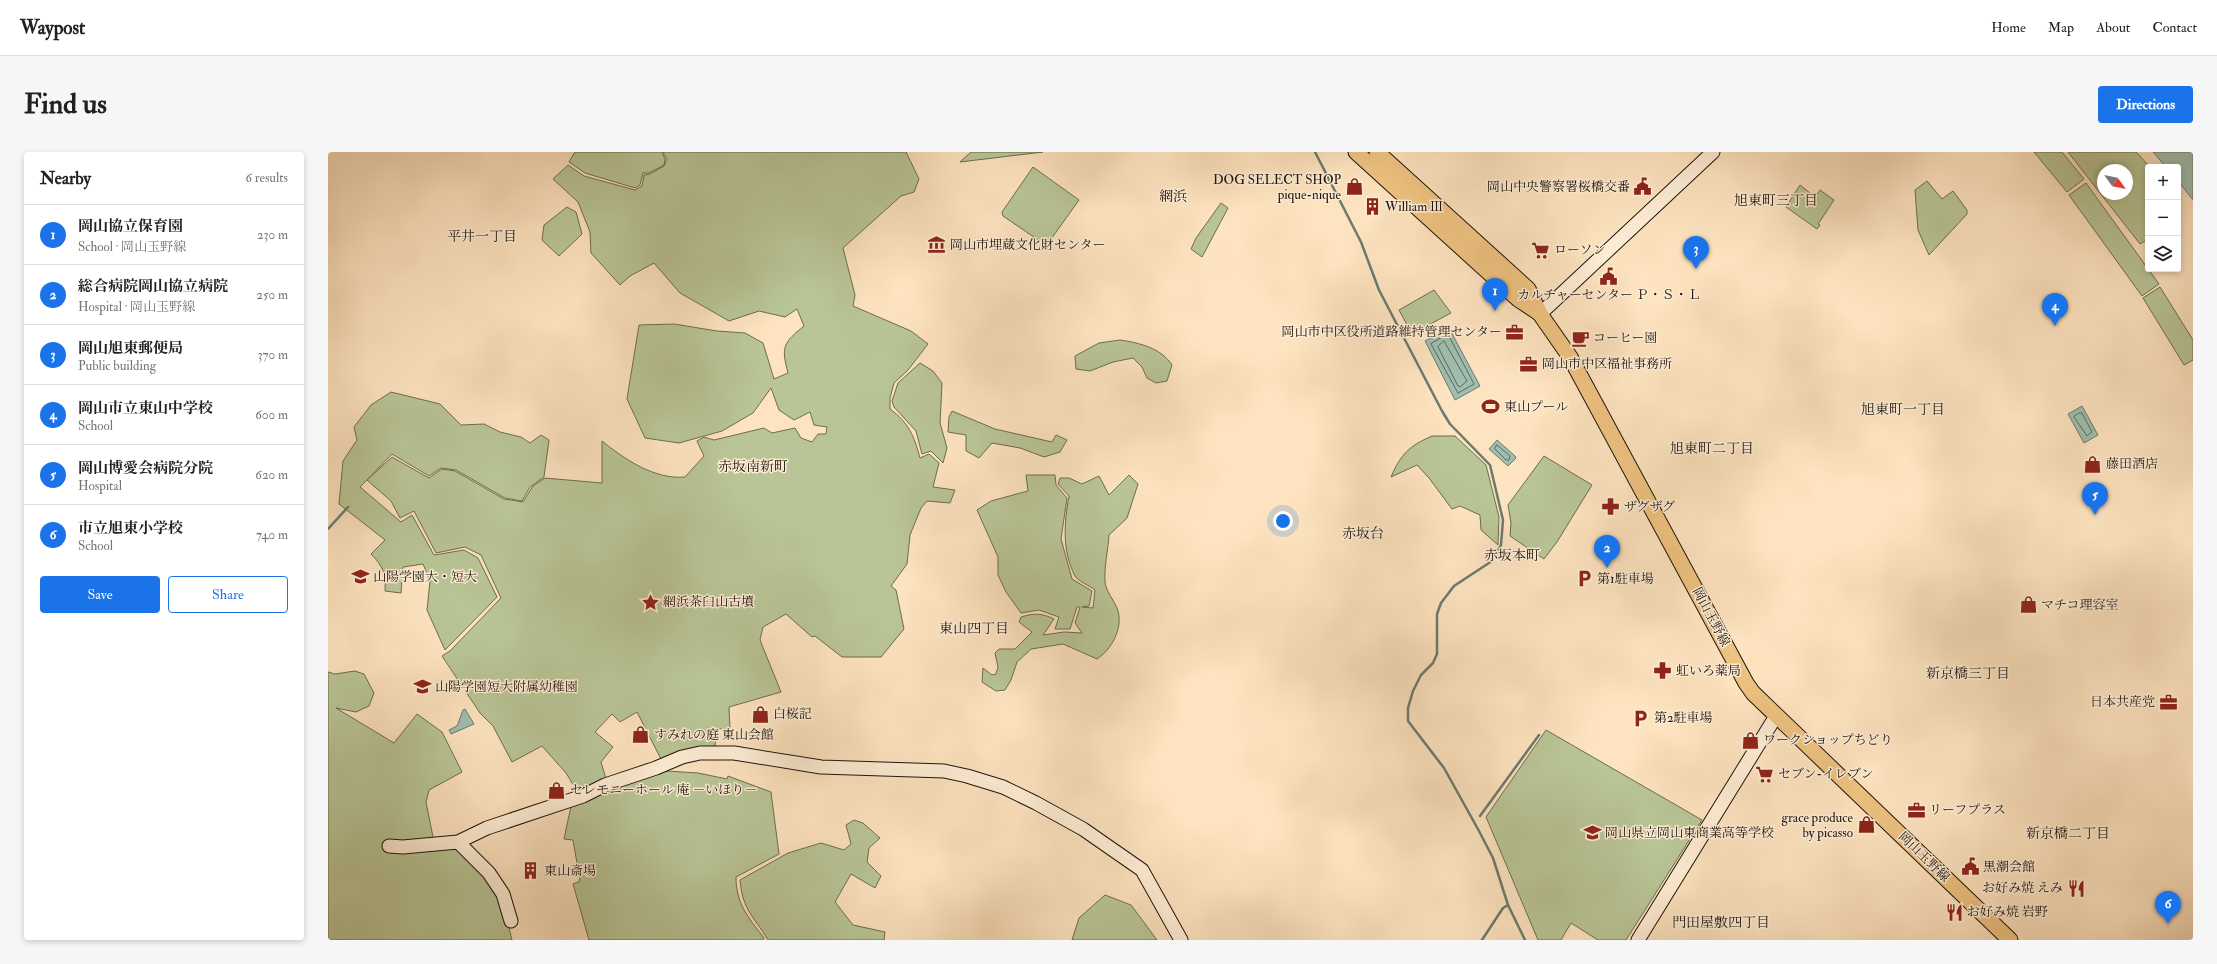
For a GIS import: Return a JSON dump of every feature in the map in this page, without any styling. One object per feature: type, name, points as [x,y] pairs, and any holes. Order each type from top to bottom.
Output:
[{"type":"main road","name":"岡山玉野線","points":[[1356,152],[1518,299],[1540,314]]},
{"type":"main road","name":"岡山玉野線","points":[[1377,152],[1528,289],[1540,314],[1570,356],[1746,683],[1776,716],[2010,940]]},
{"type":"street","points":[[1540,314],[1713,152]]},
{"type":"street","points":[[1638,940],[1776,716]]},
{"type":"street","points":[[389,846],[403,847],[458,842],[487,828],[583,796],[605,785],[650,770],[682,757],[700,753],[734,753],[821,767],[944,771],[968,776],[1003,787],[1036,803],[1083,829],[1142,870],[1181,940]]},
{"type":"street","points":[[458,842],[489,873],[503,894],[511,921]]},
{"type":"green space","points":[[575,152],[662,152],[665,159],[664,165],[649,173],[643,173],[640,185],[635,188],[585,173],[569,162]]},
{"type":"green space","points":[[663,152],[906,152],[919,179],[914,192],[901,196],[843,248],[855,295],[853,306],[911,331],[928,344],[908,370],[894,383],[890,398],[890,409],[902,419],[910,430],[920,458],[929,454],[939,463],[933,487],[955,490],[950,503],[927,501],[921,508],[910,535],[907,564],[891,586],[896,590],[904,629],[881,657],[842,657],[815,636],[812,637],[786,614],[763,627],[760,640],[781,692],[729,707],[730,729],[717,729],[715,746],[691,748],[661,759],[637,712],[620,722],[612,714],[595,732],[613,747],[601,762],[606,779],[577,791],[566,773],[542,746],[512,762],[493,726],[480,713],[442,656],[450,651],[501,598],[481,555],[465,547],[436,553],[414,511],[400,518],[391,501],[367,480],[392,457],[429,478],[442,469],[455,471],[504,499],[523,502],[533,486],[545,478],[602,483],[602,441],[620,455],[651,472],[674,477],[685,477],[704,456],[697,441],[704,437],[714,440],[764,428],[772,433],[795,428],[801,438],[812,442],[818,434],[826,434],[827,427],[814,425],[810,412],[794,420],[779,410],[771,388],[753,413],[722,431],[679,443],[645,438],[627,399],[639,325],[674,324],[717,331],[745,333],[763,343],[774,379],[788,373],[784,351],[788,341],[804,326],[797,309],[785,317],[759,311],[729,321],[680,293],[654,263],[630,276],[620,285],[591,253],[590,232],[578,202],[553,179],[568,165],[584,176],[635,190],[642,186],[644,175],[650,174],[664,166],[667,159]]},
{"type":"green space","points":[[971,152],[1043,152],[960,162]]},
{"type":"green space","points":[[2034,152],[2062,152],[2084,179],[2067,192]]},
{"type":"green space","points":[[2068,152],[2136,152],[2147,164],[2145,164],[2145,241],[2140,244],[2106,200],[2133,200],[2133,164],[2097,164],[2097,189]]},
{"type":"green space","points":[[1033,167],[1079,200],[1049,242],[1044,244],[1003,216],[1002,212]]},
{"type":"green space","points":[[1927,181],[1942,199],[1953,191],[1967,210],[1967,214],[1929,255],[1918,230],[1915,190]]},
{"type":"green space","points":[[2086,183],[2145,265],[2145,272],[2150,272],[2159,284],[2142,296],[2069,195]]},
{"type":"green space","points":[[1800,185],[1815,197],[1820,190],[1834,200],[1818,224],[1820,225],[1817,229],[1786,207]]},
{"type":"green space","points":[[1221,203],[1228,208],[1202,257],[1191,249],[1196,238]]},
{"type":"green space","points":[[567,207],[576,212],[582,234],[559,256],[542,240],[544,225]]},
{"type":"green space","points":[[2160,287],[2193,340],[2193,360],[2184,365],[2143,298]]},
{"type":"green space","points":[[1434,290],[1451,313],[1412,334],[1399,310]]},
{"type":"green space","points":[[1120,340],[1149,347],[1162,354],[1172,365],[1167,381],[1156,383],[1147,378],[1142,367],[1133,358],[1113,362],[1090,371],[1076,369],[1075,356],[1099,343]]},
{"type":"green space","points":[[920,363],[933,371],[942,383],[940,423],[947,448],[943,463],[931,451],[922,454],[916,431],[894,407],[892,401],[898,383]]},
{"type":"green space","points":[[391,392],[440,404],[461,425],[484,424],[500,432],[521,437],[530,443],[541,435],[549,440],[544,477],[530,487],[522,501],[505,498],[456,470],[441,468],[429,476],[392,454],[360,487],[401,522],[412,515],[434,555],[464,550],[478,558],[497,597],[445,650],[427,610],[430,581],[423,564],[403,567],[401,593],[385,591],[383,571],[381,566],[371,554],[385,540],[339,504],[343,461],[357,440],[354,427],[371,405]]},
{"type":"green space","points":[[952,411],[995,429],[1052,442],[1056,435],[1067,440],[1060,452],[1044,457],[1020,448],[992,443],[979,458],[966,451],[966,435],[948,432],[949,417]]},
{"type":"green space","points":[[1432,436],[1455,436],[1486,465],[1499,517],[1498,545],[1481,530],[1480,515],[1460,506],[1452,509],[1429,478],[1417,465],[1391,477],[1398,462],[1412,447]]},
{"type":"green space","points":[[1544,456],[1592,485],[1557,542],[1544,559],[1510,536],[1511,523],[1508,505]]},
{"type":"green space","points":[[1026,475],[1055,475],[1056,485],[1067,498],[1061,539],[1072,579],[1092,591],[1089,606],[1082,607],[1093,608],[1095,590],[1081,582],[1075,576],[1068,557],[1065,527],[1069,496],[1058,484],[1060,478],[1069,478],[1082,484],[1099,476],[1109,495],[1129,475],[1138,484],[1127,518],[1109,535],[1105,582],[1118,611],[1119,625],[1111,645],[1097,659],[1063,644],[1031,649],[1017,662],[1011,680],[1005,690],[996,691],[982,682],[983,668],[992,675],[996,674],[998,667],[995,653],[999,649],[1015,649],[1032,632],[1019,622],[1021,617],[1038,614],[1054,619],[1043,635],[1064,632],[1082,633],[1075,623],[1080,607],[1077,607],[1070,629],[1055,629],[1059,617],[1039,610],[1021,613],[1006,592],[998,575],[998,557],[977,510],[991,501],[1028,491]]},
{"type":"green space","points":[[355,671],[364,674],[374,693],[369,706],[356,712],[336,708],[394,743],[417,714],[442,732],[462,772],[429,790],[426,802],[435,847],[457,846],[482,870],[503,905],[512,940],[328,940],[328,672],[335,674]]},
{"type":"green space","name":"岡山県立岡山東商業高等学校","points":[[1546,730],[1702,820],[1626,940],[1598,940],[1571,923],[1561,940],[1538,940],[1486,817]]},
{"type":"green space","points":[[667,771],[698,773],[727,779],[728,776],[771,792],[779,854],[736,877],[738,895],[744,910],[764,938],[763,940],[589,940],[573,884],[580,881],[573,840],[564,839],[571,806],[604,792]]},
{"type":"green space","points":[[854,820],[863,823],[880,838],[869,848],[867,862],[881,876],[875,888],[851,874],[835,902],[853,925],[885,932],[884,940],[768,940],[746,906],[741,890],[740,880],[788,853],[821,843],[844,850],[851,844],[846,825]]},
{"type":"green space","points":[[1105,895],[1131,905],[1157,940],[1072,940],[1079,918]]},
{"type":"water","points":[[2153,152],[2193,152],[2193,200],[2181,185],[2181,164],[2163,164]]},
{"type":"water","points":[[1449,328],[1480,386],[1455,400],[1425,341]]},
{"type":"water","points":[[2082,406],[2098,435],[2084,443],[2068,414]]},
{"type":"water","points":[[1497,440],[1516,458],[1508,466],[1489,449]]},
{"type":"water","points":[[465,709],[474,724],[451,734],[449,730],[457,726],[463,710]]},
{"type":"waterway","points":[[1315,152],[1361,242],[1379,290],[1442,411],[1450,424],[1490,465],[1503,520],[1501,545],[1492,561],[1454,586],[1441,603],[1437,614],[1437,654],[1433,663],[1421,675],[1413,691],[1408,708],[1408,721],[1444,768],[1479,831],[1493,858],[1508,905],[1525,940]]},
{"type":"waterway","points":[[328,529],[348,507]]},
{"type":"waterway","points":[[1480,816],[1539,735]]},
{"type":"waterway","points":[[1482,940],[1503,908],[1508,905]]},
{"type":"place","name":"DOG SELECT SHOP pique-nique","points":[[1354,187]]},
{"type":"place","name":"岡山中央警察署桜橋交番","points":[[1643,187]]},
{"type":"place","name":"William Ⅲ","points":[[1372,207]]},
{"type":"place","name":"岡山市埋蔵文化財センター","points":[[937,245]]},
{"type":"place","name":"ローソン","points":[[1541,250]]},
{"type":"place","name":"岡山旭東郵便局","points":[[1696,269]]},
{"type":"place","name":"カルチャーセンター Ｐ・Ｓ・Ｌ","points":[[1609,276]]},
{"type":"place","name":"岡山協立保育園","points":[[1495,311]]},
{"type":"place","name":"岡山市立東山中学校","points":[[2055,326]]},
{"type":"place","name":"岡山市中区役所道路維持管理センター","points":[[1515,332]]},
{"type":"place","name":"コーヒー園","points":[[1580,338]]},
{"type":"place","name":"岡山市中区福祉事務所","points":[[1529,364]]},
{"type":"place","name":"東山プール","points":[[1491,407]]},
{"type":"place","name":"藤田酒店","points":[[2093,464]]},
{"type":"place","name":"ザグザグ","points":[[1611,507]]},
{"type":"place","name":"岡山博愛会病院分院","points":[[2095,515]]},
{"type":"place","name":"総合病院岡山協立病院","points":[[1607,568]]},
{"type":"place","name":"山陽学園大・短大","points":[[360,577]]},
{"type":"place","name":"第1駐車場","points":[[1584,579]]},
{"type":"place","name":"網浜茶臼山古墳","points":[[650,602]]},
{"type":"place","name":"マチコ理容室","points":[[2028,605]]},
{"type":"place","name":"虹いろ薬局","points":[[1663,671]]},
{"type":"place","name":"山陽学園短大附属幼稚園","points":[[422,687]]},
{"type":"place","name":"日本共産党","points":[[2168,702]]},
{"type":"place","name":"白桜記","points":[[760,714]]},
{"type":"place","name":"第2駐車場","points":[[1641,718]]},
{"type":"place","name":"すみれの庭 東山会館","points":[[641,735]]},
{"type":"place","name":"ワークショップちどり","points":[[1750,740]]},
{"type":"place","name":"セブン-イレブン","points":[[1765,774]]},
{"type":"place","name":"セレモニーホール 庵 －いほり－","points":[[557,790]]},
{"type":"place","name":"リーフプラス","points":[[1916,810]]},
{"type":"place","name":"grace produce by picasso","points":[[1866,825]]},
{"type":"place","name":"岡山県立岡山東商業高等学校","points":[[1592,833]]},
{"type":"place","name":"黒潮会館","points":[[1970,867]]},
{"type":"place","name":"東山斎場","points":[[531,871]]},
{"type":"place","name":"お好み焼 えみ","points":[[2076,888]]},
{"type":"place","name":"お好み焼 岩野","points":[[1954,912]]},
{"type":"place","name":"市立旭東小学校","points":[[2168,924]]},
{"type":"district","name":"網浜","points":[[1173,196]]},
{"type":"district","name":"旭東町三丁目","points":[[1776,200]]},
{"type":"district","name":"平井一丁目","points":[[482,236]]},
{"type":"district","name":"旭東町一丁目","points":[[1903,409]]},
{"type":"district","name":"旭東町二丁目","points":[[1712,448]]},
{"type":"district","name":"赤坂南新町","points":[[753,466]]},
{"type":"district","name":"赤坂台","points":[[1363,533]]},
{"type":"district","name":"赤坂本町","points":[[1512,555]]},
{"type":"district","name":"東山四丁目","points":[[974,628]]},
{"type":"district","name":"新京橋三丁目","points":[[1968,673]]},
{"type":"district","name":"新京橋二丁目","points":[[2068,833]]},
{"type":"district","name":"門田屋敷四丁目","points":[[1721,922]]}]
